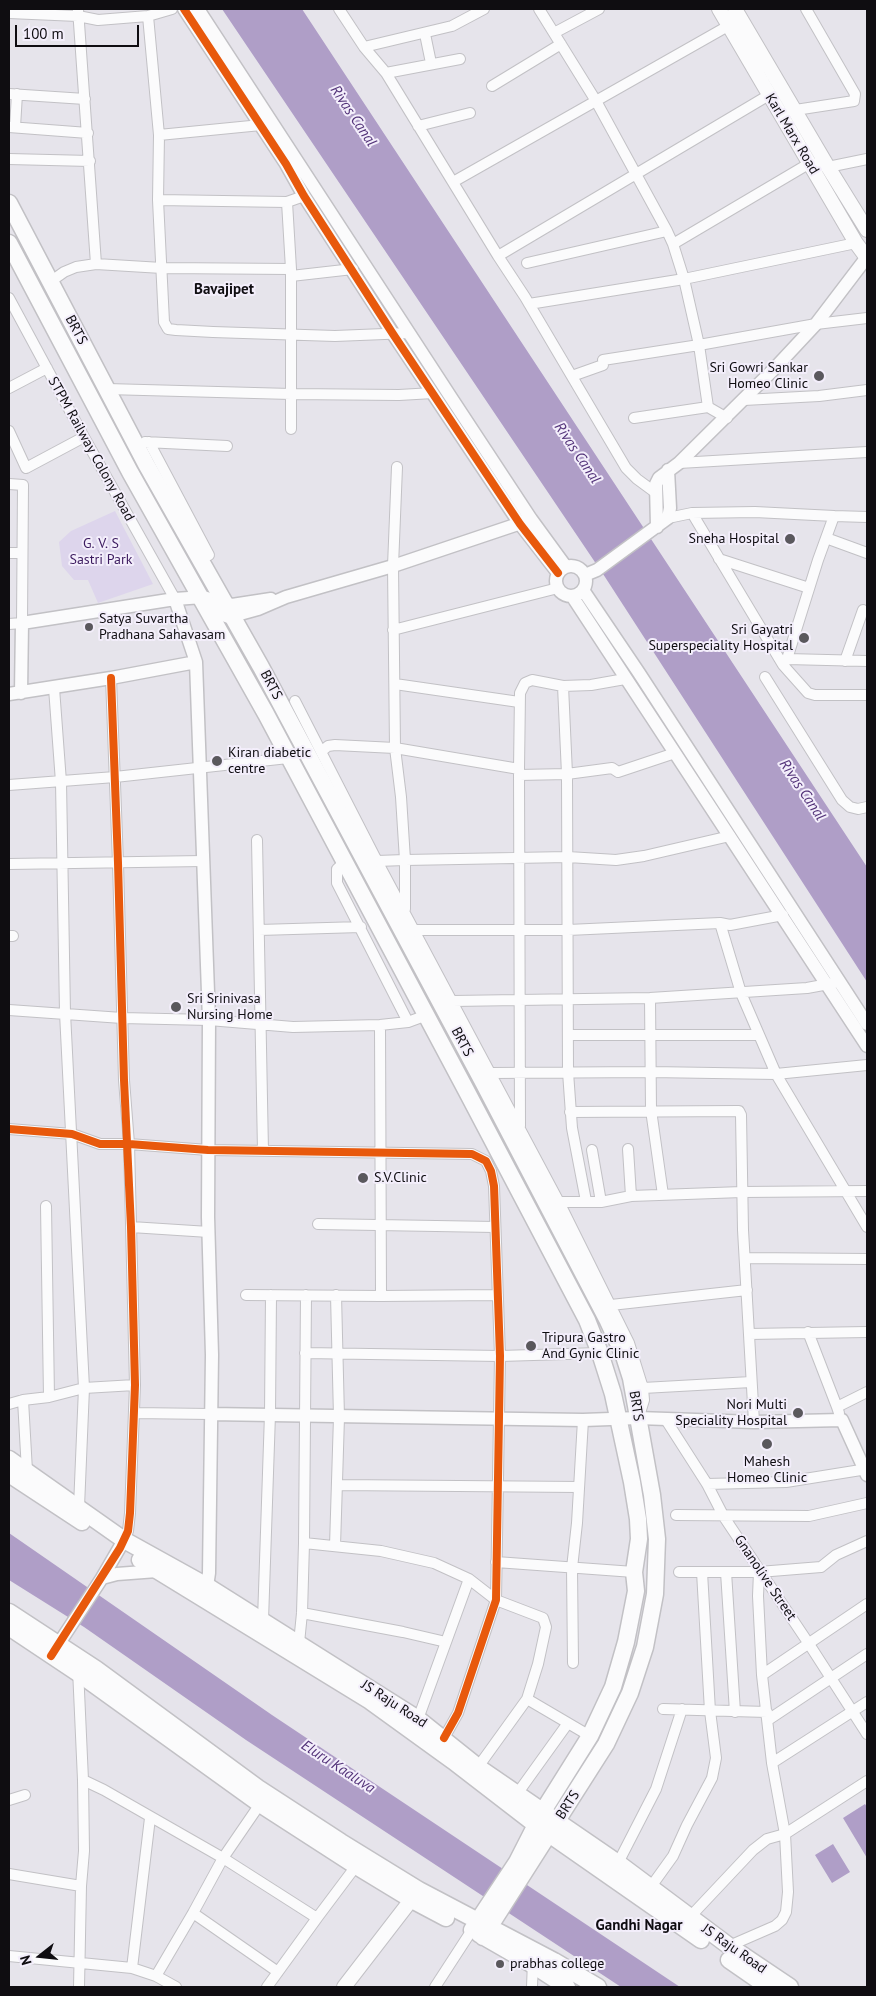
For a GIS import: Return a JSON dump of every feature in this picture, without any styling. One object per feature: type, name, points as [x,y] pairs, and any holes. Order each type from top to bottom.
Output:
[{"type":"main road","name":"Karl Marx Road","points":[[718,9],[769,95],[787,111],[828,167],[867,230]]},
{"type":"main road","name":"Karl Marx Road","points":[[735,9],[787,111],[810,163],[856,243],[867,258]]},
{"type":"main road","name":"BRTS","points":[[9,203],[107,389],[142,441],[229,610],[483,1082],[603,1312],[627,1366],[652,1494],[657,1539],[655,1594],[651,1620],[636,1677],[620,1717],[594,1765],[546,1823],[522,1866],[481,1929]]},
{"type":"main road","points":[[9,243],[130,472],[266,714],[288,758],[346,862],[580,1306],[600,1353],[613,1394],[638,1519],[639,1538],[634,1572],[636,1591],[620,1664],[604,1708],[546,1823]]},
{"type":"main road","name":"JS Raju Road","points":[[9,1459],[79,1508],[157,1571],[263,1620],[418,1719],[478,1767],[517,1794],[546,1823],[618,1863],[689,1918],[790,1987]]},
{"type":"main road","name":"JS Raju Road","points":[[9,1474],[204,1592],[370,1701],[453,1761],[546,1823],[768,1987]]},
{"type":"main road","points":[[9,1612],[55,1650],[415,1895]]},
{"type":"main road","points":[[9,1627],[55,1650]]},
{"type":"main road","points":[[79,1666],[260,1804],[356,1866],[534,1958],[575,1972],[598,1987]]},
{"type":"main road","points":[[344,1987],[415,1895]]},
{"type":"main road","points":[[534,1958],[567,1987]]},
{"type":"street","points":[[9,13],[78,12],[98,20],[148,16],[172,9]]},
{"type":"street","points":[[184,9],[433,393],[562,570]]},
{"type":"street","points":[[198,9],[409,333],[526,521]]},
{"type":"street","points":[[339,9],[364,47],[386,73],[529,304],[626,468],[656,493]]},
{"type":"street","points":[[364,47],[425,34],[452,26],[484,9]]},
{"type":"street","points":[[539,9],[596,101],[674,244],[699,345],[708,407]]},
{"type":"street","points":[[554,32],[599,9]]},
{"type":"street","points":[[787,111],[854,101],[855,94],[806,9]]},
{"type":"street","points":[[78,12],[96,264]]},
{"type":"street","points":[[148,16],[159,135],[158,200],[164,322],[168,329],[292,335],[409,333]]},
{"type":"street","points":[[453,182],[728,26]]},
{"type":"street","points":[[425,34],[431,63]]},
{"type":"street","points":[[492,86],[561,44]]},
{"type":"street","points":[[386,73],[460,58]]},
{"type":"street","points":[[85,99],[13,94],[12,127],[88,133]]},
{"type":"street","points":[[498,256],[769,95]]},
{"type":"street","points":[[418,126],[470,113]]},
{"type":"street","points":[[159,135],[261,125]]},
{"type":"street","points":[[9,159],[90,161]]},
{"type":"street","points":[[674,244],[810,163],[828,167],[867,159]]},
{"type":"street","points":[[158,200],[287,202],[304,196]]},
{"type":"street","points":[[287,202],[291,272],[291,429]]},
{"type":"street","points":[[527,264],[668,231]]},
{"type":"street","points":[[529,304],[684,279],[856,243]]},
{"type":"street","points":[[654,529],[656,493],[659,478],[727,418],[816,324],[867,258]]},
{"type":"street","points":[[50,282],[64,272],[76,267],[96,264],[291,272],[352,269]]},
{"type":"street","name":"STPM Railway Colony Road","points":[[9,298],[84,438],[175,599]]},
{"type":"street","points":[[572,376],[603,362],[816,324],[867,318]]},
{"type":"street","points":[[9,388],[47,368]]},
{"type":"street","points":[[107,389],[291,394],[399,395],[433,393]]},
{"type":"street","points":[[744,400],[820,396],[867,390]]},
{"type":"street","points":[[634,418],[708,407],[727,418]]},
{"type":"street","points":[[9,431],[26,468],[84,438]]},
{"type":"street","points":[[142,441],[227,446]]},
{"type":"street","points":[[142,441],[209,555]]},
{"type":"street","points":[[673,467],[867,452]]},
{"type":"street","points":[[397,467],[393,566],[393,630],[395,748],[401,797],[405,860],[404,912]]},
{"type":"street","points":[[668,518],[673,467]]},
{"type":"street","points":[[9,484],[23,485],[22,623],[15,693],[54,688],[196,662]]},
{"type":"street","points":[[591,572],[583,571],[575,566],[562,570],[556,582],[558,588],[563,594],[578,593],[586,583],[591,572],[668,518],[692,513],[755,512],[867,517]]},
{"type":"street","points":[[692,513],[785,662],[808,693],[815,695],[867,695]]},
{"type":"street","points":[[785,662],[834,516]]},
{"type":"street","points":[[9,624],[175,599],[203,604],[223,616],[236,605],[256,600],[286,598],[393,566],[526,521]]},
{"type":"street","points":[[826,538],[867,552]]},
{"type":"street","points":[[9,553],[22,553]]},
{"type":"street","points":[[719,559],[809,588]]},
{"type":"street","points":[[393,630],[558,588]]},
{"type":"street","points":[[578,593],[625,679],[730,836],[783,915],[833,983],[867,1024]]},
{"type":"street","points":[[578,593],[639,673],[833,983],[867,1046]]},
{"type":"street","points":[[175,599],[196,662],[209,1020],[208,1150],[212,1355],[209,1572],[204,1592]]},
{"type":"street","points":[[845,661],[863,610]]},
{"type":"street","points":[[785,662],[867,661]]},
{"type":"street","points":[[765,677],[842,800],[850,807],[867,807]]},
{"type":"street","points":[[55,1650],[122,1544],[128,1531],[130,1513],[135,1385],[129,1144],[122,1018],[111,678]]},
{"type":"street","points":[[520,1129],[520,693],[525,683],[532,680],[562,686],[625,679]]},
{"type":"street","points":[[395,684],[519,702]]},
{"type":"street","points":[[562,686],[567,774],[568,1072],[570,1112],[586,1201]]},
{"type":"street","points":[[54,688],[61,782],[64,864],[65,1013],[84,1388],[79,1508]]},
{"type":"street","points":[[295,701],[377,861],[559,1202],[630,1342],[643,1388],[644,1400],[638,1418]]},
{"type":"street","points":[[322,751],[328,746],[335,745],[395,748],[519,772],[567,774],[612,768],[618,772],[675,753]]},
{"type":"street","points":[[9,785],[200,769],[288,758]]},
{"type":"street","points":[[377,861],[568,857],[616,860],[644,856],[730,836]]},
{"type":"street","points":[[257,840],[263,1151]]},
{"type":"street","points":[[9,864],[203,861]]},
{"type":"street","points":[[346,862],[337,869],[337,883],[408,1022]]},
{"type":"street","points":[[414,930],[568,930],[720,923],[730,925],[783,915]]},
{"type":"street","points":[[720,923],[741,993],[776,1074],[867,1228]]},
{"type":"street","points":[[259,930],[361,927]]},
{"type":"street","points":[[453,1002],[650,998],[741,993],[833,983]]},
{"type":"street","points":[[650,998],[651,1110],[663,1195]]},
{"type":"street","points":[[9,1010],[122,1018],[209,1020],[311,1027],[380,1025],[408,1022],[427,1015]]},
{"type":"street","points":[[380,1025],[380,1296]]},
{"type":"street","points":[[568,1035],[758,1035]]},
{"type":"street","points":[[491,1073],[651,1072],[776,1074],[867,1065]]},
{"type":"street","points":[[570,1112],[739,1110],[741,1115],[742,1192],[754,1422]]},
{"type":"street","points":[[9,1129],[72,1134],[100,1144],[129,1144],[208,1150],[472,1154],[486,1161],[491,1171],[494,1186],[500,1356],[496,1600],[458,1713],[444,1738]]},
{"type":"street","points":[[628,1149],[631,1196]]},
{"type":"street","points":[[592,1150],[601,1202]]},
{"type":"street","points":[[559,1202],[601,1202],[631,1196],[742,1192],[867,1191]]},
{"type":"street","points":[[46,1206],[49,1397]]},
{"type":"street","points":[[318,1224],[495,1227]]},
{"type":"street","points":[[131,1227],[209,1232]]},
{"type":"street","points":[[745,1258],[867,1259]]},
{"type":"street","points":[[611,1305],[747,1290]]},
{"type":"street","points":[[246,1295],[498,1295]]},
{"type":"street","points":[[263,1620],[270,1414],[271,1295]]},
{"type":"street","points":[[299,1643],[304,1543],[306,1295]]},
{"type":"street","points":[[335,1546],[339,1417],[336,1295]]},
{"type":"street","points":[[707,1484],[786,1482],[866,1471],[842,1420],[808,1332]]},
{"type":"street","points":[[749,1334],[867,1332]]},
{"type":"street","points":[[305,1353],[500,1356],[600,1353]]},
{"type":"street","points":[[643,1388],[751,1382]]},
{"type":"street","points":[[9,1404],[84,1388],[135,1385]]},
{"type":"street","points":[[837,1407],[867,1392]]},
{"type":"street","points":[[22,1400],[27,1471]]},
{"type":"street","points":[[134,1413],[583,1420],[638,1418],[754,1422],[842,1420]]},
{"type":"street","points":[[573,1663],[572,1568],[583,1420]]},
{"type":"street","name":"Gnanolive Street","points":[[666,1420],[707,1484],[724,1517],[759,1572],[809,1644],[851,1712],[867,1734]]},
{"type":"street","points":[[337,1485],[579,1487]]},
{"type":"street","points":[[676,1515],[724,1517],[809,1516],[867,1503]]},
{"type":"street","points":[[679,1572],[759,1572],[821,1567],[836,1555],[867,1541]]},
{"type":"street","points":[[304,1543],[418,1558],[448,1568],[469,1580],[496,1600],[543,1618],[546,1627],[538,1664],[527,1698],[478,1767]]},
{"type":"street","points":[[496,1562],[634,1572]]},
{"type":"street","points":[[102,1578],[117,1574],[157,1571]]},
{"type":"street","points":[[650,1888],[673,1856],[712,1778],[716,1758],[710,1711],[702,1572]]},
{"type":"street","points":[[726,1572],[735,1712]]},
{"type":"street","points":[[728,1946],[775,1926],[782,1920],[786,1912],[788,1892],[785,1834],[772,1763],[762,1675],[758,1596],[759,1572]]},
{"type":"street","points":[[418,1719],[469,1580]]},
{"type":"street","points":[[762,1675],[867,1604]]},
{"type":"street","points":[[302,1613],[446,1642]]},
{"type":"street","points":[[664,1709],[735,1712],[768,1716],[867,1654]]},
{"type":"street","points":[[79,1666],[84,1851],[81,1886],[80,1987]]},
{"type":"street","points":[[527,1698],[590,1736]]},
{"type":"street","points":[[772,1763],[867,1702]]},
{"type":"street","points":[[618,1863],[656,1789],[682,1709]]},
{"type":"street","points":[[517,1794],[568,1723]]},
{"type":"street","points":[[83,1780],[223,1858],[317,1918]]},
{"type":"street","points":[[689,1918],[753,1850],[767,1839],[785,1834],[867,1781]]},
{"type":"street","points":[[9,1800],[25,1795]]},
{"type":"street","points":[[156,1976],[194,1913],[223,1858],[260,1804]]},
{"type":"street","points":[[132,1968],[150,1818]]},
{"type":"street","points":[[267,1987],[356,1866]]},
{"type":"street","points":[[9,1874],[81,1886]]},
{"type":"street","points":[[194,1913],[278,1972]]},
{"type":"street","points":[[435,1987],[481,1929]]},
{"type":"street","points":[[9,1956],[132,1968],[156,1976],[176,1987]]},
{"type":"street","points":[[532,1987],[534,1958]]},
{"type":"green space","name":"G. V. S Sastri Park","points":[[115,511],[153,584],[98,603],[88,580],[74,580],[62,566],[59,542],[71,531]]},
{"type":"water","name":"Rivas Canal","points":[[222,9],[302,9],[867,867],[867,982],[605,577]]},
{"type":"water","name":"Eluru Kaaluva","points":[[9,1533],[272,1715],[680,1987],[621,1987],[246,1740],[84,1627],[9,1580]]},
{"type":"water","points":[[865,1804],[867,1807],[867,1858],[843,1818]]},
{"type":"water","points":[[833,1844],[850,1872],[832,1883],[815,1855]]},
{"type":"cycle path","points":[[184,9],[286,164],[304,196],[393,334],[520,524],[558,573]]},
{"type":"cycle path","points":[[51,1656],[120,1548],[128,1531],[130,1513],[135,1385],[111,678]]},
{"type":"cycle path","points":[[9,1129],[72,1134],[100,1144],[129,1144],[208,1150],[472,1154],[486,1161],[491,1171],[494,1186],[500,1356],[496,1600],[458,1713],[444,1738]]},
{"type":"place","name":"Sri Gowri Sankar Homeo Clinic","points":[[819,376]]},
{"type":"place","name":"Sneha Hospital","points":[[790,539]]},
{"type":"place","name":"Satya Suvartha Pradhana Sahavasam","points":[[89,627]]},
{"type":"place","name":"Sri Gayatri Superspeciality Hospital","points":[[804,638]]},
{"type":"place","name":"Kiran diabetic centre","points":[[217,761]]},
{"type":"place","name":"Sri Srinivasa Nursing Home","points":[[176,1007]]},
{"type":"place","name":"S.V.Clinic","points":[[363,1178]]},
{"type":"place","name":"Tripura Gastro And Gynic Clinic","points":[[531,1346]]},
{"type":"place","name":"Nori Multi Speciality Hospital","points":[[798,1413]]},
{"type":"place","name":"Mahesh Homeo Clinic","points":[[767,1444]]},
{"type":"place","name":"prabhas college","points":[[500,1964]]},
{"type":"district","name":"Bavajipet","points":[[224,290]]},
{"type":"district","name":"Gandhi Nagar","points":[[639,1926]]}]
